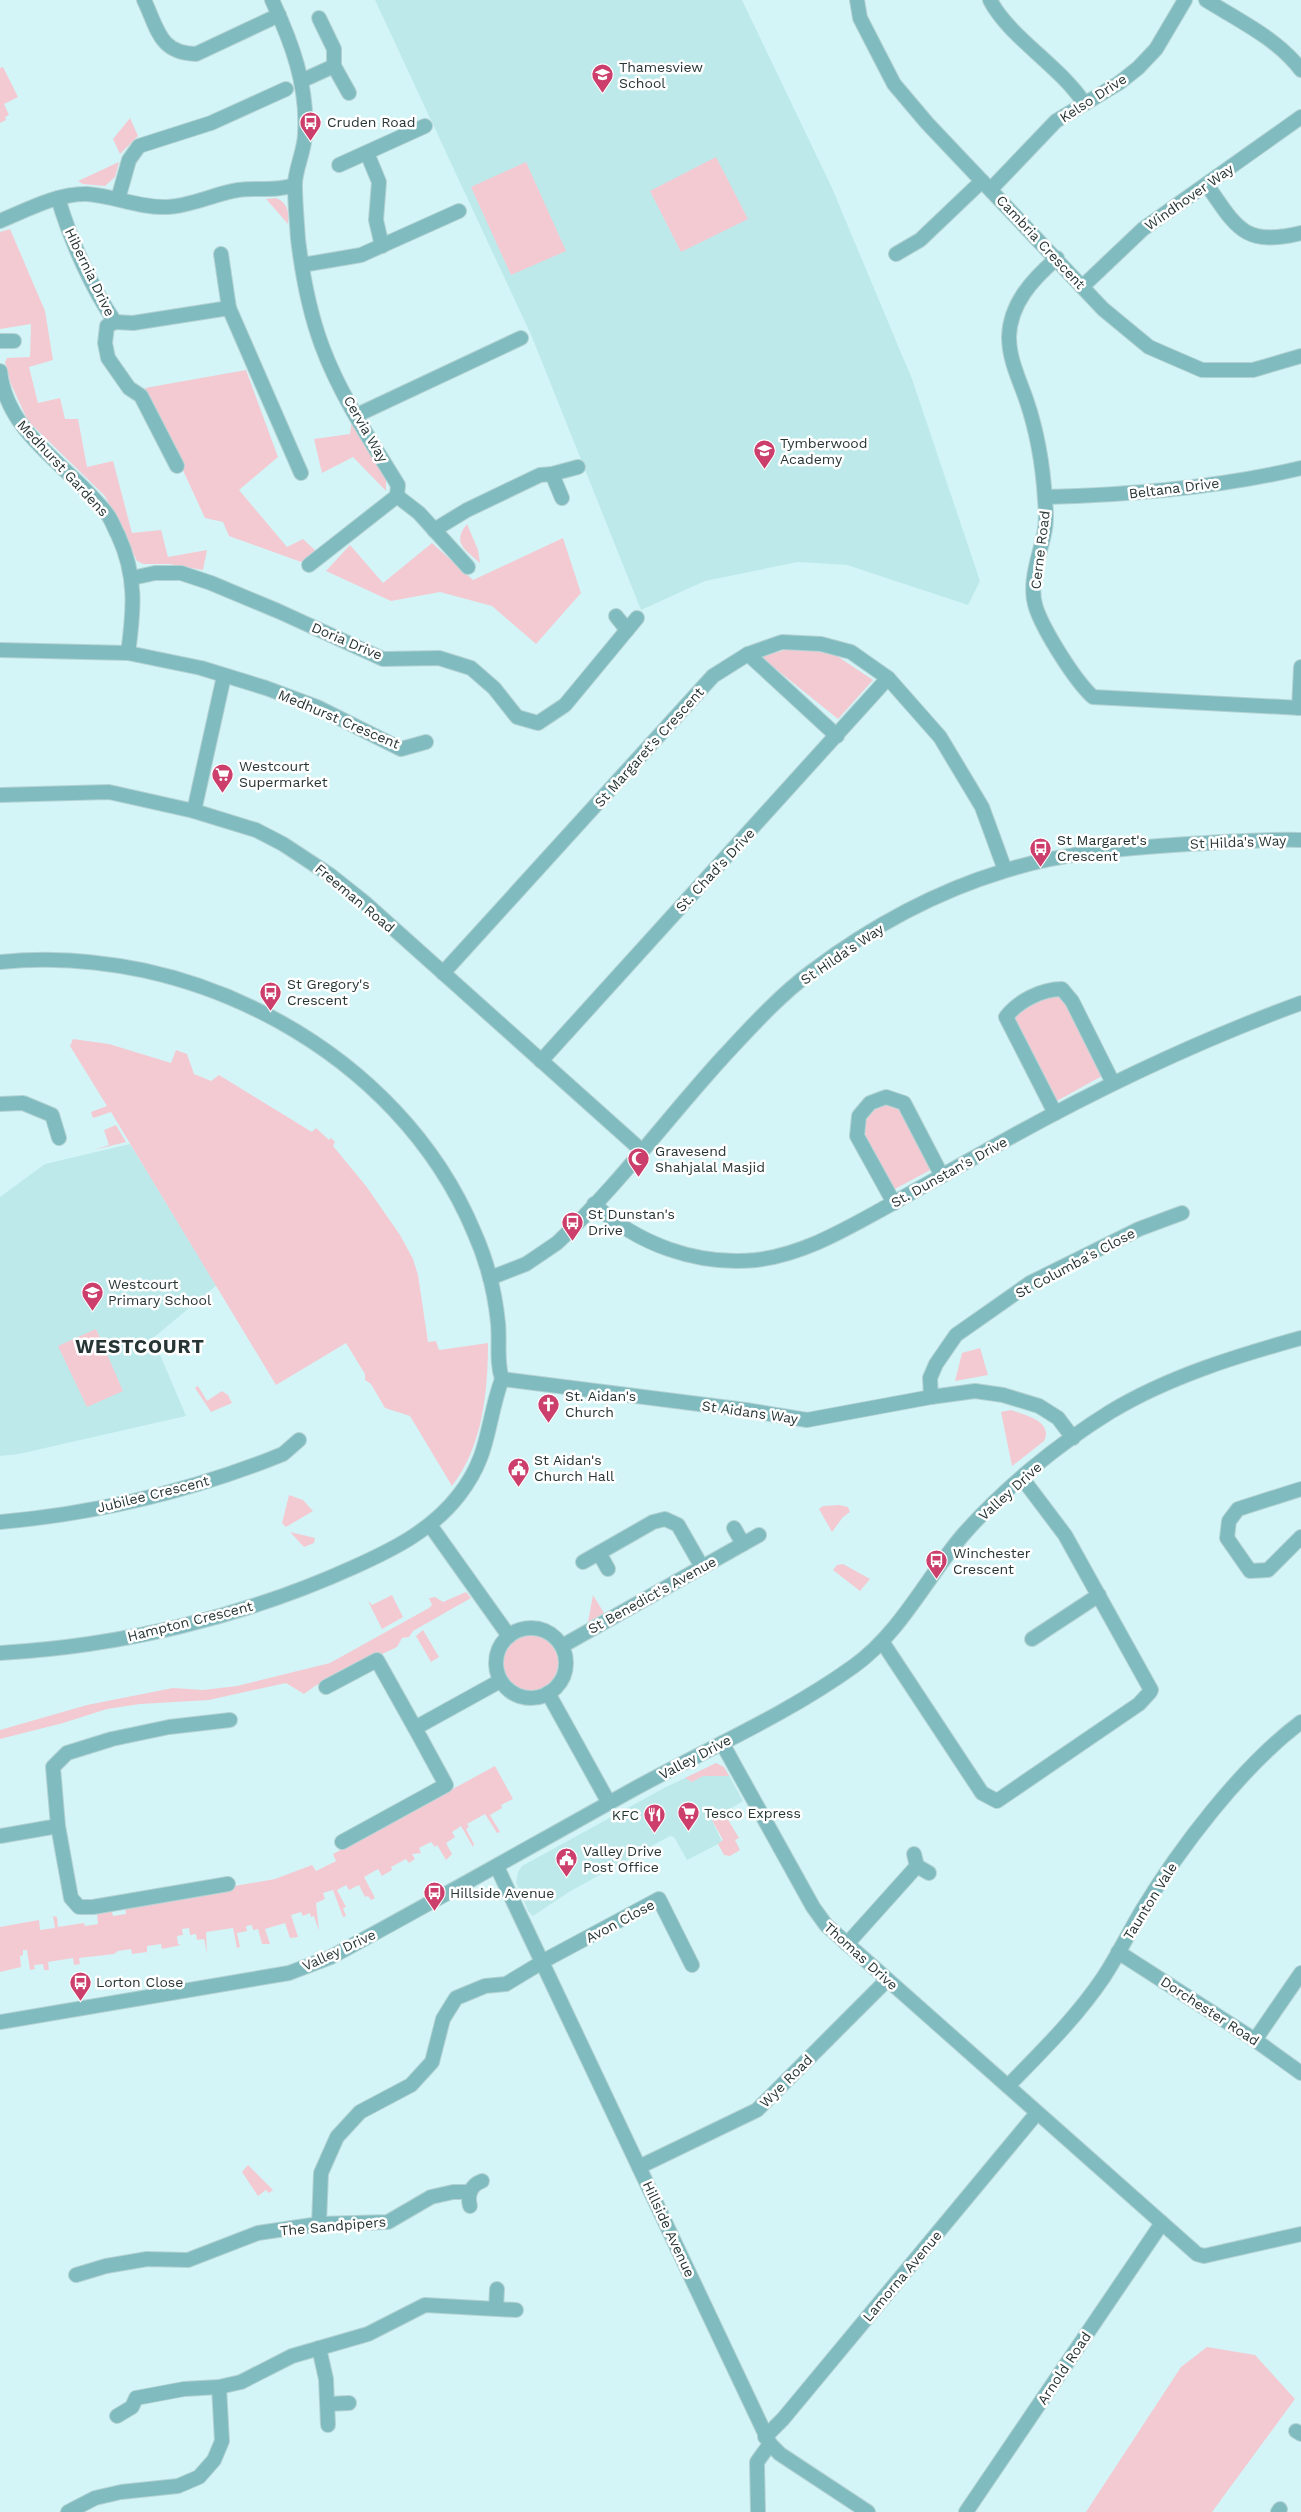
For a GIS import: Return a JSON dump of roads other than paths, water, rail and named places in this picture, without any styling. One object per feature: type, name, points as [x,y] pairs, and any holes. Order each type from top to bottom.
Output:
[{"type":"street","points":[[144,0],[165,45],[175,51],[196,54],[279,15]]},
{"type":"street","name":"Cervia Way","points":[[272,0],[293,48],[301,81],[306,135],[294,185],[302,265],[322,346],[357,415],[398,485],[397,496]]},
{"type":"street","name":"Cambria Crescent","points":[[857,0],[860,18],[894,84],[927,123],[1057,258],[1103,309],[1149,347],[1202,370],[1253,370],[1301,356]]},
{"type":"street","points":[[990,0],[1009,24],[1074,89],[1084,103]]},
{"type":"street","name":"Kelso Drive","points":[[896,254],[920,240],[987,185],[1056,122],[1119,83],[1138,68],[1156,49],[1185,0]]},
{"type":"street","points":[[1206,0],[1272,42],[1301,70]]},
{"type":"street","points":[[319,18],[334,49],[334,66],[349,93]]},
{"type":"street","points":[[301,81],[334,66]]},
{"type":"street","points":[[118,199],[129,160],[140,146],[211,123],[286,89]]},
{"type":"street","name":"Windhover Way","points":[[1083,286],[1142,229],[1206,186],[1301,117]]},
{"type":"street","points":[[340,165],[425,126]]},
{"type":"street","points":[[367,153],[378,182],[376,220],[382,246]]},
{"type":"street","points":[[0,221],[58,198],[85,194],[152,206],[176,207],[238,190],[280,189],[294,185]]},
{"type":"street","points":[[1206,186],[1228,216],[1241,229],[1262,238],[1301,233]]},
{"type":"street","name":"Hibernia Drive","points":[[58,198],[68,227],[104,306],[114,322],[133,323],[229,308]]},
{"type":"street","points":[[302,265],[353,257],[459,211]]},
{"type":"street","points":[[221,254],[229,308],[301,473]]},
{"type":"street","name":"Cerne Road","points":[[1057,258],[1035,278],[1021,297],[1013,316],[1009,337],[1011,357],[1026,398],[1037,438],[1045,497],[1044,533],[1033,584],[1036,608],[1080,686],[1093,697],[1300,708]]},
{"type":"street","points":[[114,322],[107,326],[105,343],[108,358],[129,388],[140,396],[177,466]]},
{"type":"street","points":[[357,415],[521,338]]},
{"type":"street","points":[[0,341],[14,341]]},
{"type":"street","name":"Medhurst Gardens","points":[[0,371],[9,405],[22,427],[108,515],[123,546],[132,578],[134,611],[128,653]]},
{"type":"street","points":[[434,530],[466,510],[540,474],[552,474],[578,466]]},
{"type":"street","name":"Beltana Drive","points":[[1045,497],[1145,493],[1246,479],[1301,468]]},
{"type":"street","points":[[552,474],[562,498]]},
{"type":"street","points":[[310,565],[397,496],[419,513],[468,567]]},
{"type":"street","name":"Doria Drive","points":[[132,578],[155,573],[181,573],[278,611],[383,659],[440,658],[471,668],[494,688],[517,717],[538,723],[565,705],[637,618]]},
{"type":"street","points":[[616,616],[627,630]]},
{"type":"street","name":"St Margaret's Crescent","points":[[443,973],[713,676],[748,654],[782,642],[821,644],[851,652],[888,678],[940,737],[982,807],[1004,870]]},
{"type":"street","name":"Medhurst Crescent","points":[[0,650],[128,653],[201,668],[266,688],[317,707],[401,749],[426,742]]},
{"type":"street","points":[[748,654],[837,736]]},
{"type":"street","points":[[1300,708],[1301,667]]},
{"type":"street","points":[[194,811],[224,676]]},
{"type":"street","name":"St. Chad's Drive","points":[[541,1061],[888,678]]},
{"type":"street","name":"Freeman Road","points":[[0,795],[109,792],[194,811],[256,830],[310,860],[364,902],[641,1150]]},
{"type":"street","name":"St Hilda's Way","points":[[490,1278],[526,1264],[557,1243],[724,1057],[811,973],[870,932],[966,884],[1004,870],[1081,854],[1133,848],[1301,840]]},
{"type":"street","points":[[0,962],[69,959],[135,968],[173,978],[242,1002],[320,1046],[378,1095],[424,1146],[459,1198],[474,1231],[490,1278],[498,1324],[498,1364],[502,1379],[486,1444],[478,1466],[460,1493],[430,1526],[509,1636]]},
{"type":"street","points":[[1055,1113],[1006,1017],[1013,1008],[1049,989],[1062,989],[1072,1001],[1113,1083]]},
{"type":"street","name":"St. Dunstan's Drive","points":[[594,1204],[624,1228],[662,1247],[697,1257],[737,1261],[765,1258],[805,1249],[894,1203],[1055,1113],[1113,1083],[1211,1039],[1301,1004]]},
{"type":"street","points":[[894,1203],[857,1136],[859,1116],[870,1104],[886,1097],[904,1103],[942,1176]]},
{"type":"street","points":[[0,1104],[23,1103],[52,1115],[59,1138]]},
{"type":"street","name":"St Columba's Close","points":[[931,1396],[930,1378],[936,1364],[956,1335],[1030,1283],[1138,1229],[1182,1213]]},
{"type":"street","name":"Valley Drive","points":[[0,2022],[289,1973],[331,1957],[822,1688],[856,1665],[883,1642],[964,1534],[1022,1478],[1073,1438],[1112,1411],[1155,1390],[1241,1355],[1301,1338]]},
{"type":"street","name":"St Aidans Way","points":[[502,1379],[746,1410],[807,1420],[931,1396],[975,1391],[1003,1395],[1038,1406],[1058,1418],[1073,1438]]},
{"type":"street","name":"Jubilee Crescent","points":[[0,1522],[84,1511],[172,1491],[283,1454],[299,1440]]},
{"type":"street","points":[[883,1642],[982,1793],[996,1801],[1139,1704],[1150,1692],[1151,1690],[1061,1529],[1022,1478]]},
{"type":"street","points":[[1301,1489],[1238,1509],[1229,1521],[1227,1538],[1250,1570],[1268,1570],[1301,1537]]},
{"type":"street","points":[[583,1562],[653,1522],[668,1519],[678,1525],[702,1567]]},
{"type":"street","name":"Hampton Crescent","points":[[0,1653],[83,1644],[172,1628],[321,1582],[372,1559],[430,1526]]},
{"type":"street","points":[[734,1528],[743,1544]]},
{"type":"street","name":"St Benedict's Avenue","points":[[562,1646],[759,1535]]},
{"type":"street","points":[[599,1553],[608,1569]]},
{"type":"street","points":[[1032,1639],[1099,1595]]},
{"type":"street","points":[[524,1629],[536,1629],[550,1634],[562,1646],[566,1657],[564,1674],[558,1684],[548,1693],[540,1697],[524,1697],[510,1692],[500,1681],[495,1666],[496,1656],[501,1645],[509,1636],[524,1629]]},
{"type":"street","points":[[326,1687],[377,1660],[446,1785],[342,1842]]},
{"type":"street","points":[[415,1728],[500,1681]]},
{"type":"street","points":[[548,1693],[609,1803]]},
{"type":"street","points":[[228,1884],[93,1907],[79,1907],[71,1898],[58,1826],[53,1767],[67,1753],[112,1739],[230,1720]]},
{"type":"street","name":"Taunton Vale","points":[[1008,2086],[1081,2007],[1192,1835],[1247,1773],[1301,1722]]},
{"type":"street","name":"Thomas Drive","points":[[722,1743],[820,1918],[887,1980],[1008,2086]]},
{"type":"street","points":[[0,1836],[58,1826]]},
{"type":"street","points":[[847,1944],[920,1864]]},
{"type":"street","name":"Hillside Avenue","points":[[497,1867],[767,2440]]},
{"type":"street","name":"Avon Close","points":[[319,2224],[322,2173],[337,2137],[360,2112],[412,2085],[432,2062],[443,2019],[456,1998],[485,1986],[506,1984],[663,1896],[692,1965]]},
{"type":"street","name":"Dorchester Road","points":[[1118,1952],[1255,2040],[1301,2073]]},
{"type":"street","points":[[1255,2040],[1301,1973]]},
{"type":"street","name":"Wye Road","points":[[639,2167],[759,2108],[887,1980]]},
{"type":"street","points":[[1008,2086],[1162,2223],[1203,2256],[1301,2234]]},
{"type":"street","name":"Lamorna Avenue","points":[[767,2440],[788,2412],[1037,2113]]},
{"type":"street","name":"The Sandpipers","points":[[76,2275],[106,2266],[147,2259],[188,2260],[258,2233],[319,2224],[388,2222],[431,2198],[453,2192],[470,2199],[475,2184],[482,2182]]},
{"type":"street","name":"Arnold Road","points":[[966,2512],[1162,2223]]},
{"type":"street","points":[[496,2308],[497,2289]]},
{"type":"street","points":[[117,2416],[132,2407],[136,2398],[184,2389],[219,2387],[247,2380],[292,2356],[368,2334],[425,2305],[516,2310]]},
{"type":"street","points":[[319,2348],[326,2379],[328,2425]]},
{"type":"street","points":[[68,2512],[95,2498],[122,2492],[178,2486],[199,2477],[214,2460],[222,2441],[219,2387]]},
{"type":"street","points":[[328,2404],[349,2403]]},
{"type":"street","points":[[758,2512],[757,2462],[767,2440],[780,2454],[868,2512]]},
{"type":"place","name":"Thamesview School","points":[[603,94]]},
{"type":"place","name":"Cruden Road","points":[[311,141]]},
{"type":"place","name":"Tymberwood Academy","points":[[764,470]]},
{"type":"place","name":"Westcourt Supermarket","points":[[223,793]]},
{"type":"place","name":"St Margaret's Crescent","points":[[1041,867]]},
{"type":"place","name":"St Gregory's Crescent","points":[[271,1011]]},
{"type":"place","name":"Gravesend Shahjalal Masjid","points":[[639,1178]]},
{"type":"place","name":"St Dunstan's Drive","points":[[572,1241]]},
{"type":"place","name":"Westcourt Primary School","points":[[92,1311]]},
{"type":"place","name":"St. Aidan's Church","points":[[549,1423]]},
{"type":"place","name":"St Aidan's Church Hall","points":[[518,1487]]},
{"type":"place","name":"Winchester Crescent","points":[[937,1580]]},
{"type":"place","name":"Tesco Express","points":[[688,1832]]},
{"type":"place","name":"KFC","points":[[655,1834]]},
{"type":"place","name":"Valley Drive Post Office","points":[[567,1878]]},
{"type":"place","name":"Hillside Avenue","points":[[434,1912]]},
{"type":"place","name":"Lorton Close","points":[[80,2001]]},
{"type":"district","name":"WESTCOURT","points":[[140,1346]]}]
